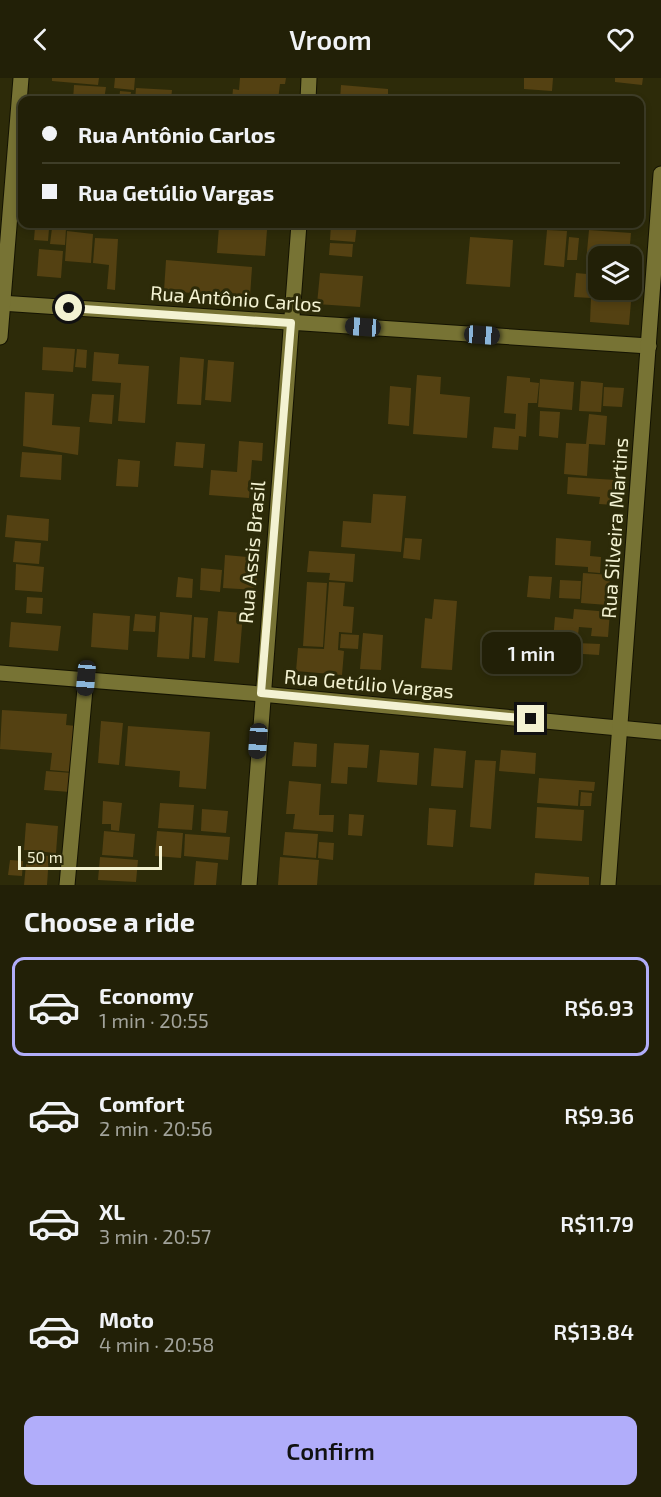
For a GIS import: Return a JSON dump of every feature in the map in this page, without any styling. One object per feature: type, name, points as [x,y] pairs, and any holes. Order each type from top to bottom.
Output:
[{"type":"street","points":[[19,96],[21,78]]},
{"type":"street","points":[[308,96],[309,78]]},
{"type":"street","points":[[0,337],[18,112]]},
{"type":"street","name":"Rua Silveira Martins","points":[[608,885],[660,216],[661,174]]},
{"type":"street","name":"Rua Assis Brasil","points":[[249,885],[261,693],[298,228]]},
{"type":"street","name":"Rua Antônio Carlos","points":[[1,303],[649,345]]},
{"type":"street","name":"Rua Getúlio Vargas","points":[[0,673],[261,693],[661,732]]},
{"type":"street","points":[[67,885],[86,678]]},
{"type":"building","points":[[52,78],[99,78],[98,85],[52,81]]},
{"type":"building","points":[[115,78],[135,78],[134,90],[114,88]]},
{"type":"building","points":[[240,78],[286,78],[285,84],[280,84],[278,96],[232,96],[233,89],[239,90]]},
{"type":"building","points":[[524,78],[553,78],[552,91],[524,89]]},
{"type":"building","points":[[615,78],[643,78],[642,85],[615,82]]},
{"type":"building","points":[[74,85],[106,87],[105,96],[73,96]]},
{"type":"building","points":[[341,85],[388,89],[388,96],[340,96]]},
{"type":"building","points":[[136,88],[172,90],[171,96],[135,96]]},
{"type":"building","points":[[120,91],[131,92],[130,96],[119,96]]},
{"type":"building","points":[[35,228],[49,229],[48,241],[34,240]]},
{"type":"building","points":[[52,228],[66,229],[65,245],[50,244]]},
{"type":"building","points":[[219,228],[267,230],[265,256],[217,253]]},
{"type":"building","points":[[331,228],[357,228],[355,242],[330,240]]},
{"type":"building","points":[[547,230],[567,231],[564,267],[544,265]]},
{"type":"building","points":[[589,230],[631,233],[630,246],[588,246],[588,262],[586,262]]},
{"type":"building","points":[[67,231],[93,234],[91,263],[65,261]]},
{"type":"building","points":[[470,237],[513,240],[510,287],[466,284]]},
{"type":"building","points":[[569,237],[579,238],[577,260],[567,260]]},
{"type":"building","points":[[95,238],[118,239],[115,290],[107,289],[109,265],[93,263]]},
{"type":"building","points":[[330,243],[353,244],[352,257],[329,255]]},
{"type":"building","points":[[39,249],[63,251],[61,278],[37,276]]},
{"type":"building","points":[[166,260],[252,267],[250,297],[164,291]]},
{"type":"building","points":[[320,273],[363,276],[360,307],[317,304]]},
{"type":"building","points":[[576,273],[588,274],[588,298],[574,297]]},
{"type":"building","points":[[591,300],[631,300],[629,325],[590,322]]},
{"type":"building","points":[[43,347],[75,349],[73,372],[42,370]]},
{"type":"building","points":[[77,349],[87,350],[86,368],[75,367]]},
{"type":"building","points":[[94,352],[119,354],[118,364],[149,366],[145,423],[118,421],[121,383],[92,381]]},
{"type":"building","points":[[180,357],[204,359],[201,405],[177,404]]},
{"type":"building","points":[[208,360],[234,362],[231,402],[205,400]]},
{"type":"building","points":[[417,375],[441,377],[440,394],[470,397],[467,438],[413,434]]},
{"type":"building","points":[[507,376],[530,378],[530,382],[539,383],[537,403],[528,403],[526,437],[519,436],[518,450],[492,448],[494,427],[515,429],[516,414],[504,413]]},
{"type":"building","points":[[540,379],[574,382],[572,410],[538,407]]},
{"type":"building","points":[[581,381],[603,383],[601,412],[579,411]]},
{"type":"building","points":[[390,386],[411,388],[409,426],[388,424]]},
{"type":"building","points":[[604,387],[624,388],[622,407],[603,406]]},
{"type":"building","points":[[25,392],[54,394],[52,425],[80,427],[78,455],[23,446]]},
{"type":"building","points":[[92,394],[114,395],[112,424],[89,422]]},
{"type":"building","points":[[540,411],[560,412],[558,438],[539,436]]},
{"type":"building","points":[[589,414],[607,416],[605,445],[589,444],[587,476],[564,474],[566,443],[586,444]]},
{"type":"building","points":[[239,441],[263,443],[262,461],[252,460],[249,498],[209,495],[211,470],[237,472]]},
{"type":"building","points":[[176,442],[205,444],[203,468],[174,466]]},
{"type":"building","points":[[22,452],[62,455],[61,480],[20,477]]},
{"type":"building","points":[[118,459],[140,461],[138,487],[116,486]]},
{"type":"building","points":[[568,477],[616,480],[614,505],[599,504],[600,497],[567,494]]},
{"type":"building","points":[[373,494],[406,496],[401,552],[341,547],[343,521],[371,523]]},
{"type":"building","points":[[7,515],[49,519],[48,541],[5,537]]},
{"type":"building","points":[[405,538],[422,539],[420,560],[403,558]]},
{"type":"building","points":[[556,538],[591,541],[590,556],[601,557],[600,573],[588,572],[588,567],[555,565]]},
{"type":"building","points":[[15,541],[41,543],[39,564],[13,562]]},
{"type":"building","points":[[309,551],[355,554],[353,582],[329,580],[330,573],[307,572]]},
{"type":"building","points":[[225,555],[258,558],[256,590],[223,588]]},
{"type":"building","points":[[16,564],[44,567],[42,592],[15,590]]},
{"type":"building","points":[[201,568],[222,570],[220,592],[200,590]]},
{"type":"building","points":[[583,573],[610,575],[608,605],[581,603]]},
{"type":"building","points":[[529,576],[552,577],[550,599],[527,597]]},
{"type":"building","points":[[178,577],[193,579],[192,598],[176,597]]},
{"type":"building","points":[[560,580],[581,581],[580,599],[559,598]]},
{"type":"building","points":[[307,582],[327,583],[323,647],[303,646]]},
{"type":"building","points":[[329,582],[345,583],[343,606],[354,607],[352,633],[339,632],[338,650],[344,651],[342,675],[296,671],[298,648],[324,649]]},
{"type":"building","points":[[27,597],[43,598],[42,614],[26,613]]},
{"type":"building","points":[[434,599],[457,601],[452,670],[421,668],[425,618],[432,619]]},
{"type":"building","points":[[574,609],[610,612],[608,637],[591,636],[592,628],[579,627],[577,643],[600,644],[599,655],[552,652],[555,617],[573,619]]},
{"type":"building","points":[[218,611],[243,613],[239,663],[214,661]]},
{"type":"building","points":[[160,612],[192,615],[189,659],[157,657]]},
{"type":"building","points":[[93,613],[130,616],[128,650],[91,647]]},
{"type":"building","points":[[135,614],[156,616],[155,632],[133,631]]},
{"type":"building","points":[[194,617],[208,618],[205,658],[192,657]]},
{"type":"building","points":[[11,622],[61,626],[58,651],[9,647]]},
{"type":"building","points":[[363,633],[383,635],[381,670],[360,669]]},
{"type":"building","points":[[341,634],[359,635],[358,649],[340,648]]},
{"type":"building","points":[[491,638],[513,640],[511,668],[489,666]]},
{"type":"building","points":[[2,710],[67,714],[66,725],[76,726],[73,772],[50,770],[52,753],[0,749]]},
{"type":"building","points":[[101,721],[123,723],[119,765],[98,763]]},
{"type":"building","points":[[128,726],[210,732],[206,789],[179,787],[180,771],[125,766]]},
{"type":"building","points":[[294,742],[317,744],[316,767],[292,766]]},
{"type":"building","points":[[334,743],[369,745],[367,768],[348,767],[347,784],[331,783]]},
{"type":"building","points":[[434,748],[466,751],[463,788],[431,786]]},
{"type":"building","points":[[380,750],[419,753],[417,785],[377,782]]},
{"type":"building","points":[[501,750],[536,753],[535,774],[499,771]]},
{"type":"building","points":[[475,760],[496,761],[491,829],[470,827]]},
{"type":"building","points":[[46,771],[72,773],[70,792],[44,790]]},
{"type":"building","points":[[539,778],[595,782],[594,791],[579,790],[578,806],[537,803]]},
{"type":"building","points":[[289,781],[321,784],[319,815],[334,815],[333,832],[293,829],[295,814],[286,814]]},
{"type":"building","points":[[581,792],[592,793],[591,806],[580,806]]},
{"type":"building","points":[[103,801],[122,803],[119,831],[111,830],[111,824],[102,824]]},
{"type":"building","points":[[160,803],[194,805],[192,830],[158,828]]},
{"type":"building","points":[[537,807],[584,810],[582,841],[535,838]]},
{"type":"building","points":[[429,808],[456,810],[453,847],[427,845]]},
{"type":"building","points":[[202,809],[228,811],[226,833],[201,831]]},
{"type":"building","points":[[349,814],[364,815],[362,836],[348,835]]},
{"type":"building","points":[[26,823],[58,826],[56,853],[24,850]]},
{"type":"building","points":[[104,831],[135,834],[133,857],[102,855]]},
{"type":"building","points":[[157,831],[183,833],[181,858],[155,856]]},
{"type":"building","points":[[285,832],[318,834],[316,858],[283,855]]},
{"type":"building","points":[[185,834],[230,837],[228,860],[184,856]]},
{"type":"building","points":[[319,842],[334,843],[333,860],[318,858]]},
{"type":"building","points":[[27,854],[49,856],[47,885],[24,885]]},
{"type":"building","points":[[100,857],[138,860],[136,882],[98,880]]},
{"type":"building","points":[[280,857],[319,860],[317,885],[278,885]]},
{"type":"building","points":[[10,860],[23,861],[22,876],[8,875]]},
{"type":"building","points":[[196,861],[218,863],[216,885],[194,885]]},
{"type":"building","points":[[535,873],[589,877],[589,885],[534,885]]},
{"type":"route","points":[[69,308],[291,323],[261,693],[531,719]]}]
